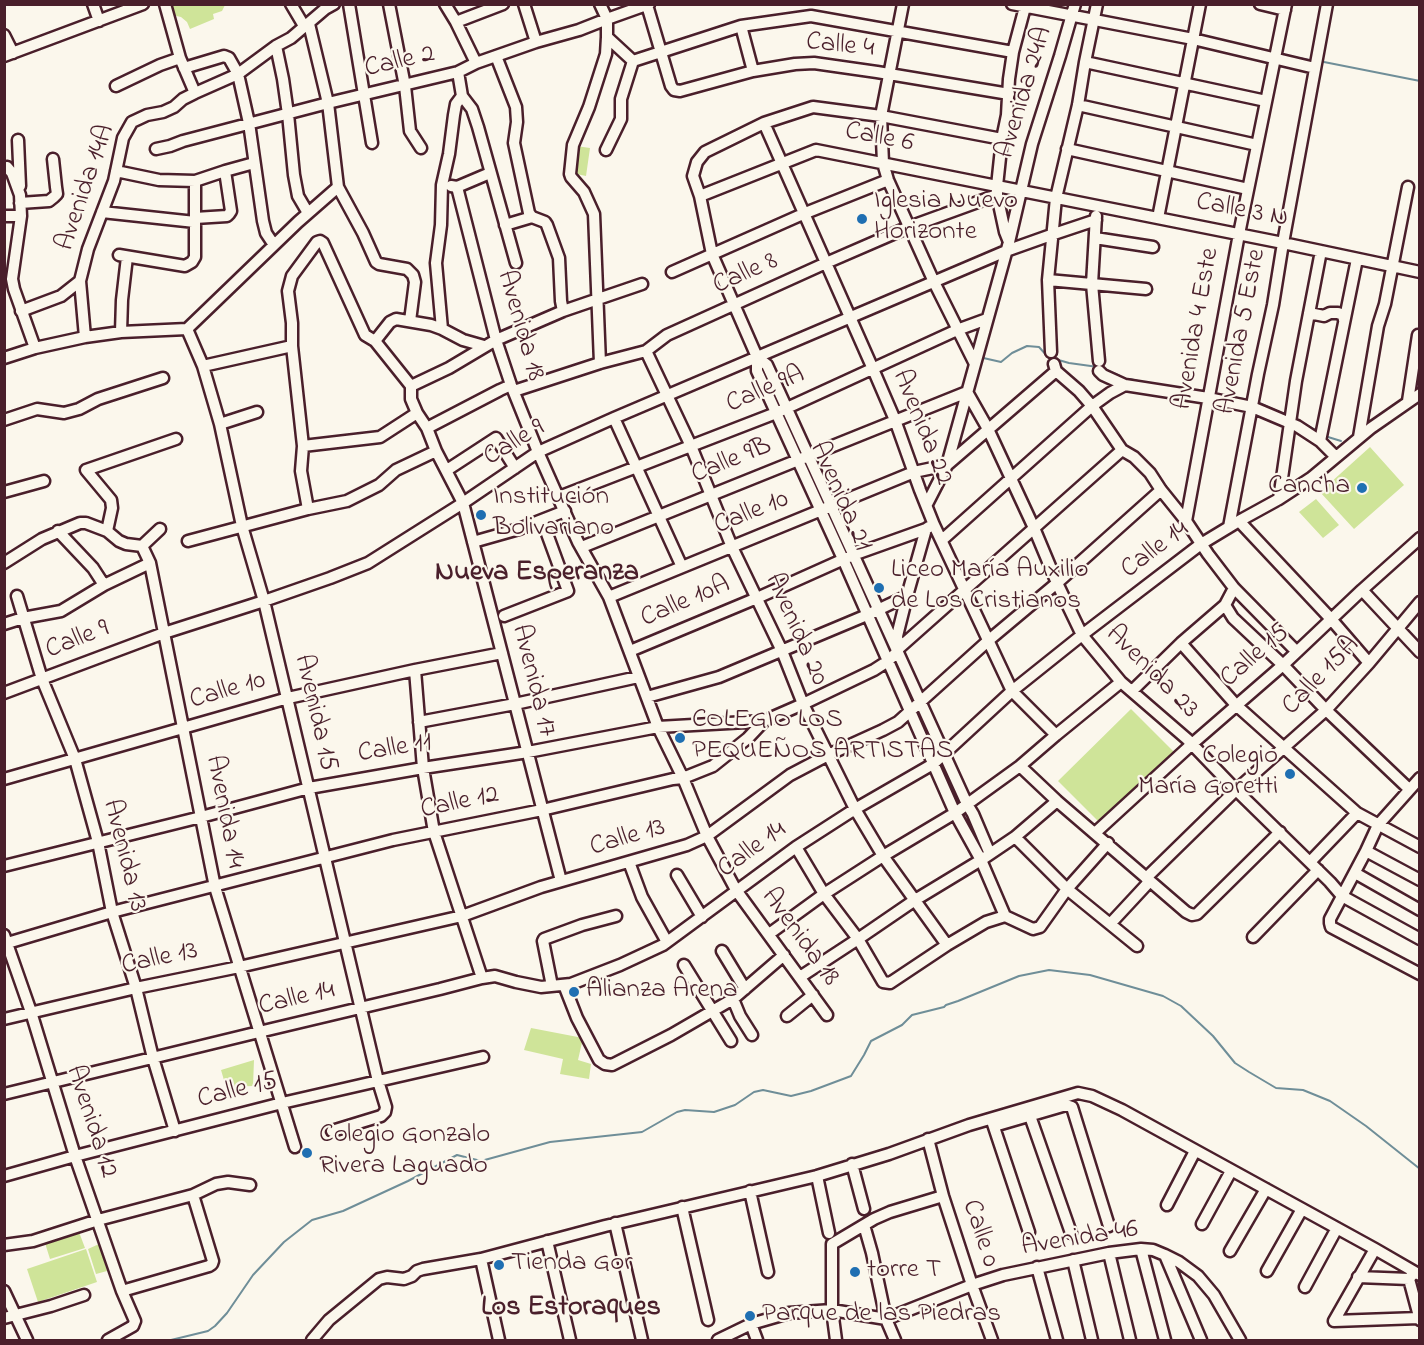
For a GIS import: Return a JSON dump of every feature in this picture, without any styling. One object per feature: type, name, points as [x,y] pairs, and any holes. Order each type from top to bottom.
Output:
[{"type":"street","points":[[93,4],[99,21]]},
{"type":"street","points":[[4,35],[9,55],[143,4]]},
{"type":"street","points":[[165,4],[182,63],[195,93]]},
{"type":"street","points":[[291,4],[307,25],[328,103],[338,187],[376,262],[407,269],[413,275],[416,282],[410,321]]},
{"type":"street","name":"Avenida 14A","points":[[21,311],[61,296],[80,281],[88,249],[114,181],[123,138],[132,122],[147,115],[163,112],[174,107],[183,99],[238,74],[276,46],[291,38],[333,4]]},
{"type":"street","points":[[350,4],[372,143]]},
{"type":"street","points":[[389,4],[405,86],[410,131],[421,147]]},
{"type":"street","points":[[445,4],[476,63]]},
{"type":"street","points":[[456,22],[503,4]]},
{"type":"street","points":[[524,4],[536,42]]},
{"type":"street","points":[[600,4],[607,19],[606,54],[589,107],[573,145],[570,174],[584,192],[594,213],[600,363]]},
{"type":"street","points":[[903,4],[881,116],[883,163],[888,180],[933,282],[975,364]]},
{"type":"street","points":[[1012,4],[1074,10],[1094,19],[1275,57],[1315,68]]},
{"type":"street","points":[[1051,352],[1048,280],[1051,234],[1056,198],[1078,105],[1097,4]]},
{"type":"street","points":[[1158,218],[1200,4]]},
{"type":"street","points":[[1260,4],[1285,7]]},
{"type":"street","name":"Avenida 5 Este","points":[[1234,524],[1252,407],[1273,305],[1327,4]]},
{"type":"street","points":[[648,5],[661,51]]},
{"type":"street","name":"Calle 2","points":[[156,148],[458,72],[476,63],[648,5]]},
{"type":"street","points":[[1008,247],[997,191],[1013,52],[1025,7]]},
{"type":"street","name":"Avenida 4 Este","points":[[1186,521],[1239,234],[1285,7]]},
{"type":"street","name":"Avenida 24A","points":[[927,504],[947,465],[1008,247],[1032,144],[1074,10]]},
{"type":"street","points":[[633,61],[741,26],[811,16],[1013,52]]},
{"type":"street","points":[[741,26],[753,72]]},
{"type":"street","points":[[608,36],[633,61]]},
{"type":"street","points":[[276,46],[283,79],[298,196],[308,213]]},
{"type":"street","name":"Calle 4","points":[[661,51],[671,86],[674,90],[680,91],[753,72],[814,63],[1009,94]]},
{"type":"street","points":[[116,86],[160,65],[224,56],[229,58],[238,74],[249,123],[263,221],[266,233],[274,245]]},
{"type":"street","points":[[496,56],[516,107],[517,122],[514,143],[529,213],[547,225],[559,258],[563,311]]},
{"type":"street","points":[[606,150],[621,119],[621,99],[633,61]]},
{"type":"street","points":[[1085,62],[1266,101]]},
{"type":"street","points":[[458,72],[462,96],[472,109],[516,263]]},
{"type":"street","points":[[442,329],[436,263],[441,225],[442,185],[456,104],[462,96]]},
{"type":"street","points":[[1078,105],[1257,145]]},
{"type":"street","points":[[764,123],[813,107],[881,116],[1002,138]]},
{"type":"street","name":"Avenida 21","points":[[764,123],[705,153],[697,162],[693,176],[700,196],[712,254],[757,357],[757,371],[781,410],[873,612],[888,660],[955,813],[985,857]]},
{"type":"street","name":"Avenida 22","points":[[764,123],[895,420],[927,504],[930,527],[942,540],[1012,691],[1056,735]]},
{"type":"street","points":[[18,140],[21,216],[12,279],[35,348]]},
{"type":"street","points":[[1067,149],[1248,189]]},
{"type":"street","name":"Calle 6","points":[[700,196],[816,150],[883,163],[997,191],[1021,190],[1056,198]]},
{"type":"street","points":[[20,199],[49,201],[57,194],[53,159]]},
{"type":"street","points":[[116,171],[159,180],[195,181],[254,163]]},
{"type":"street","points":[[7,167],[12,173],[20,199]]},
{"type":"street","points":[[102,212],[195,220],[226,216],[231,211],[225,171]]},
{"type":"street","points":[[442,185],[458,187],[490,173]]},
{"type":"street","points":[[672,272],[803,214],[888,180]]},
{"type":"street","points":[[121,332],[123,256],[185,266],[195,257],[195,181]]},
{"type":"street","points":[[4,358],[35,348],[85,337],[121,332],[187,329],[338,187]]},
{"type":"street","name":"Avenida 18","points":[[458,187],[496,340],[513,388],[538,452],[565,511],[609,597],[658,727],[683,778],[707,836],[736,890],[827,1015]]},
{"type":"street","points":[[1359,436],[1378,326],[1393,267],[1408,187]]},
{"type":"street","name":"Calle 8","points":[[427,428],[500,390],[646,351],[667,335],[735,304],[997,191]]},
{"type":"street","name":"Calle 3 N","points":[[1056,198],[1419,272]]},
{"type":"street","points":[[1097,206],[1092,284],[1099,366],[1102,375],[1125,385],[1252,407],[1291,422],[1320,441],[1336,458]]},
{"type":"street","points":[[4,216],[21,216]]},
{"type":"street","points":[[506,225],[532,217]]},
{"type":"street","name":"Calle 9","points":[[4,693],[164,633],[264,601],[368,563],[538,452],[933,282],[1008,247],[1096,220]]},
{"type":"street","points":[[1095,238],[1154,247]]},
{"type":"street","name":"Avenida 17","points":[[292,346],[288,291],[292,276],[320,241],[324,243],[365,335],[375,341],[411,386],[411,399],[417,413],[427,428],[436,451],[463,503],[561,881]]},
{"type":"street","points":[[1279,499],[1296,381],[1321,251]]},
{"type":"street","points":[[1320,441],[1357,259]]},
{"type":"street","points":[[1048,280],[1146,289]]},
{"type":"street","points":[[80,281],[85,337]]},
{"type":"street","points":[[411,386],[449,368],[496,340],[563,311],[642,284]]},
{"type":"street","points":[[1309,313],[1324,316],[1338,313],[1344,320]]},
{"type":"street","name":"Calle 9A","points":[[559,497],[781,410],[987,318]]},
{"type":"street","points":[[375,341],[390,322],[396,319],[442,329],[463,340],[484,346]]},
{"type":"street","name":"Avenida 15","points":[[187,329],[203,366],[220,424],[242,526],[264,601],[386,1107],[381,1116],[332,1131]]},
{"type":"street","points":[[1408,401],[1418,335]]},
{"type":"street","points":[[203,366],[292,346],[303,446],[301,471],[308,509]]},
{"type":"street","name":"Avenida 20","points":[[646,351],[691,446],[732,547],[782,651],[803,704],[855,809],[883,856],[947,945]]},
{"type":"street","name":"Calle 10","points":[[609,597],[914,472],[947,465],[1055,368],[1092,406]]},
{"type":"street","points":[[4,420],[37,409],[64,413],[79,409],[98,399],[163,378]]},
{"type":"street","points":[[942,540],[1092,406],[1125,385]]},
{"type":"street","name":"Calle 9B","points":[[582,547],[967,392]]},
{"type":"street","name":"Avenida 23","points":[[967,392],[988,429],[1082,635],[1122,682],[1192,744],[1342,896],[1419,939]]},
{"type":"street","name":"Calle 14","points":[[4,1094],[482,978],[495,976],[541,987],[571,984],[620,965],[667,942],[796,847],[855,809],[933,764],[1012,691],[1082,635],[1202,544],[1311,478],[1359,436],[1419,394]]},
{"type":"street","points":[[1092,406],[1122,450],[1134,457],[1150,473],[1234,588],[1297,652]]},
{"type":"street","points":[[220,424],[257,412]]},
{"type":"street","points":[[303,446],[380,437],[417,413]]},
{"type":"street","points":[[614,418],[682,567]]},
{"type":"street","points":[[447,470],[496,438],[515,468]]},
{"type":"street","points":[[107,531],[112,508],[111,500],[86,470],[176,439]]},
{"type":"street","points":[[898,650],[1122,450]]},
{"type":"street","points":[[188,541],[347,501],[379,485],[396,470],[436,451]]},
{"type":"street","points":[[377,496],[396,470]]},
{"type":"street","points":[[4,492],[44,481]]},
{"type":"street","name":"Calle 13","points":[[4,1019],[462,916],[541,887],[687,845],[707,836],[790,775],[898,722],[1161,490]]},
{"type":"street","points":[[473,542],[519,529],[565,511]]},
{"type":"street","points":[[504,616],[568,591],[542,520]]},
{"type":"street","points":[[4,563],[42,538],[80,523],[107,531],[126,544],[142,546],[160,529]]},
{"type":"street","points":[[1234,524],[1332,619],[1369,663]]},
{"type":"street","points":[[898,650],[897,636],[930,527]]},
{"type":"street","name":"Calle 10A","points":[[630,651],[848,557],[930,527]]},
{"type":"street","points":[[58,531],[93,568],[104,585]]},
{"type":"street","name":"Calle 15","points":[[1095,833],[1283,665],[1419,538]]},
{"type":"street","name":"Avenida 14","points":[[142,546],[150,563],[215,887],[295,1147]]},
{"type":"street","points":[[4,624],[61,611],[104,585],[150,563]]},
{"type":"street","points":[[1133,690],[1181,643],[1225,605],[1234,588]]},
{"type":"street","points":[[1362,590],[1419,652]]},
{"type":"street","name":"Avenida 13","points":[[17,596],[42,679],[75,759],[98,842],[112,912],[136,988],[153,1058],[175,1131]]},
{"type":"street","points":[[647,696],[719,677],[908,596]]},
{"type":"street","name":"Calle 15A","points":[[1111,924],[1148,880],[1236,790],[1326,710],[1369,663],[1419,602]]},
{"type":"street","points":[[1225,605],[1233,618],[1409,789]]},
{"type":"street","name":"Avenida 21","points":[[873,612],[898,650],[973,814],[1005,916]]},
{"type":"street","points":[[1181,643],[1236,705],[1357,813],[1419,847]]},
{"type":"street","name":"Calle 12","points":[[5,941],[393,840],[542,810],[683,778],[713,766],[748,738],[764,721],[874,670],[898,650]]},
{"type":"street","name":"Calle 10","points":[[4,779],[288,698],[415,670],[502,654]]},
{"type":"street","points":[[415,670],[423,768],[434,832],[482,978]]},
{"type":"street","points":[[419,722],[638,677]]},
{"type":"street","points":[[769,934],[824,894],[955,813],[1020,766],[1122,682]]},
{"type":"street","name":"Calle 11","points":[[4,866],[309,788],[528,752],[658,727],[764,721]]},
{"type":"street","points":[[1020,766],[1148,880],[1192,915],[1197,914],[1280,832]]},
{"type":"street","points":[[1419,778],[1378,825],[1330,919],[1331,927],[1419,974]]},
{"type":"street","points":[[800,977],[1015,837],[1057,801]]},
{"type":"street","points":[[1253,937],[1357,813]]},
{"type":"street","points":[[1015,837],[1067,889],[1137,946]]},
{"type":"street","points":[[796,847],[824,894],[858,939],[883,982],[890,983],[986,922],[1005,916],[1038,929],[1067,889],[1108,843]]},
{"type":"street","points":[[1366,851],[1419,880]]},
{"type":"street","points":[[629,862],[642,897],[667,942]]},
{"type":"street","points":[[1355,873],[1419,910]]},
{"type":"street","points":[[677,875],[702,916]]},
{"type":"street","points":[[552,986],[544,939],[616,916]]},
{"type":"street","name":"Avenida 12","points":[[5,941],[31,1012],[75,1156],[122,1291],[135,1321],[133,1326],[108,1341]]},
{"type":"street","points":[[723,951],[745,989]]},
{"type":"street","points":[[564,985],[577,1018],[599,1060],[612,1065],[733,999],[784,955]]},
{"type":"street","points":[[684,965],[731,1041]]},
{"type":"street","points":[[787,1016],[813,995]]},
{"type":"street","points":[[733,999],[752,1035]]},
{"type":"street","name":"Calle 15","points":[[4,1176],[282,1103],[483,1056]]},
{"type":"street","points":[[312,1341],[329,1320],[379,1279],[387,1277],[404,1279],[423,1269],[481,1258],[615,1223],[817,1176],[889,1154],[928,1139],[993,1122],[1078,1093],[1092,1096],[1122,1110],[1375,1249],[1414,1275],[1419,1319],[1334,1321],[1375,1249]]},
{"type":"street","points":[[993,1122],[1030,1116],[1066,1106],[1072,1107],[1109,1226]]},
{"type":"street","points":[[1030,1116],[1071,1233]]},
{"type":"street","points":[[993,1122],[1029,1232]]},
{"type":"street","name":"Calle 0","points":[[928,1139],[943,1196],[992,1341]]},
{"type":"street","points":[[1167,1205],[1195,1151]]},
{"type":"street","points":[[852,1164],[864,1209]]},
{"type":"street","points":[[1202,1224],[1231,1171]]},
{"type":"street","points":[[817,1176],[830,1239],[832,1310],[836,1341]]},
{"type":"street","points":[[4,1245],[33,1241],[98,1220],[193,1195],[216,1184],[228,1182],[250,1185]]},
{"type":"street","points":[[1230,1251],[1266,1189]]},
{"type":"street","points":[[750,1191],[768,1272]]},
{"type":"street","points":[[122,1291],[212,1264],[193,1195]]},
{"type":"street","points":[[830,1239],[864,1226],[890,1212],[943,1196]]},
{"type":"street","points":[[682,1207],[708,1320]]},
{"type":"street","points":[[1267,1271],[1302,1209]]},
{"type":"street","points":[[615,1223],[642,1341]]},
{"type":"street","points":[[864,1226],[886,1318],[895,1341]]},
{"type":"street","points":[[1305,1287],[1337,1228]]},
{"type":"street","points":[[547,1241],[570,1341]]},
{"type":"street","points":[[1141,1249],[1164,1341]]},
{"type":"street","name":"Avenida 46","points":[[718,1341],[751,1324],[789,1313],[832,1310],[886,1318],[1003,1275],[1109,1253],[1141,1249],[1153,1250],[1165,1255],[1198,1276],[1214,1295],[1240,1341]]},
{"type":"street","points":[[1109,1253],[1130,1341]]},
{"type":"street","points":[[1165,1255],[1201,1341]]},
{"type":"street","points":[[481,1258],[499,1341]]},
{"type":"street","points":[[1072,1260],[1092,1341]]},
{"type":"street","points":[[1037,1267],[1057,1341]]},
{"type":"street","points":[[1358,1277],[1414,1275]]},
{"type":"street","points":[[4,1291],[27,1341]]},
{"type":"street","points":[[4,1318],[84,1295]]},
{"type":"street","points":[[751,1324],[757,1341]]},
{"type":"green space","points":[[169,5],[225,5],[222,11],[213,14],[214,19],[190,29],[181,17],[172,15]]},
{"type":"green space","points":[[576,146],[590,148],[586,176],[572,173]]},
{"type":"green space","name":"Cancha","points":[[1370,447],[1404,485],[1354,529],[1320,492]]},
{"type":"green space","points":[[1316,499],[1339,525],[1323,538],[1299,512]]},
{"type":"green space","points":[[1131,709],[1174,752],[1101,824],[1058,781]]},
{"type":"green space","points":[[531,1028],[583,1038],[578,1060],[591,1064],[589,1079],[560,1074],[563,1059],[524,1050]]},
{"type":"green space","points":[[254,1060],[253,1086],[226,1087],[221,1070]]},
{"type":"green space","points":[[79,1232],[85,1248],[50,1259],[45,1243]]},
{"type":"green space","points":[[99,1244],[107,1271],[96,1274],[88,1249]]},
{"type":"green space","points":[[86,1249],[97,1282],[38,1302],[27,1269]]},
{"type":"waterway","points":[[1282,55],[1309,60]]},
{"type":"waterway","points":[[1324,62],[1420,81]]},
{"type":"waterway","points":[[979,357],[1001,362],[1012,353],[1027,346],[1039,347],[1048,357],[1098,367]]},
{"type":"waterway","points":[[1104,369],[1120,376]]},
{"type":"waterway","points":[[1130,379],[1142,382]]},
{"type":"waterway","points":[[1215,394],[1244,399]]},
{"type":"waterway","points":[[1259,403],[1286,415]]},
{"type":"waterway","points":[[1295,419],[1319,432]]},
{"type":"waterway","points":[[1328,437],[1341,441]]},
{"type":"waterway","points":[[171,1340],[208,1331],[215,1326],[227,1313],[253,1275],[284,1242],[312,1220],[343,1211],[457,1155],[481,1161],[550,1142],[642,1132],[677,1112],[685,1110],[714,1112],[735,1105],[754,1092],[763,1090],[791,1096],[811,1091],[851,1076],[871,1041],[902,1025],[912,1015],[944,1007],[1019,976],[1049,970],[1090,975],[1163,996],[1181,1006],[1213,1036],[1235,1063],[1276,1088],[1303,1090],[1330,1101],[1420,1169]]},
{"type":"place","name":"Iglesia Nuevo Horizonte","points":[[862,219]]},
{"type":"place","name":"Cancha","points":[[1362,488]]},
{"type":"place","name":"Institución Bolivariano","points":[[481,515]]},
{"type":"place","name":"Liceo María Auxilio de Los Cristianos","points":[[879,588]]},
{"type":"place","name":"COLEGIO LOS PEQUEÑOS ARTISTAS","points":[[680,738]]},
{"type":"place","name":"Colegio María Goretti","points":[[1290,774]]},
{"type":"place","name":"Alianza Arena","points":[[574,992]]},
{"type":"place","name":"Colegio Gonzalo Rivera Laguado","points":[[307,1153]]},
{"type":"place","name":"Tienda Gor","points":[[499,1265]]},
{"type":"place","name":"torre T","points":[[855,1272]]},
{"type":"place","name":"Parque de las Piedras","points":[[750,1316]]},
{"type":"district","name":"Nueva Esperanza","points":[[537,574]]},
{"type":"district","name":"Los Estoraques","points":[[571,1309]]}]
